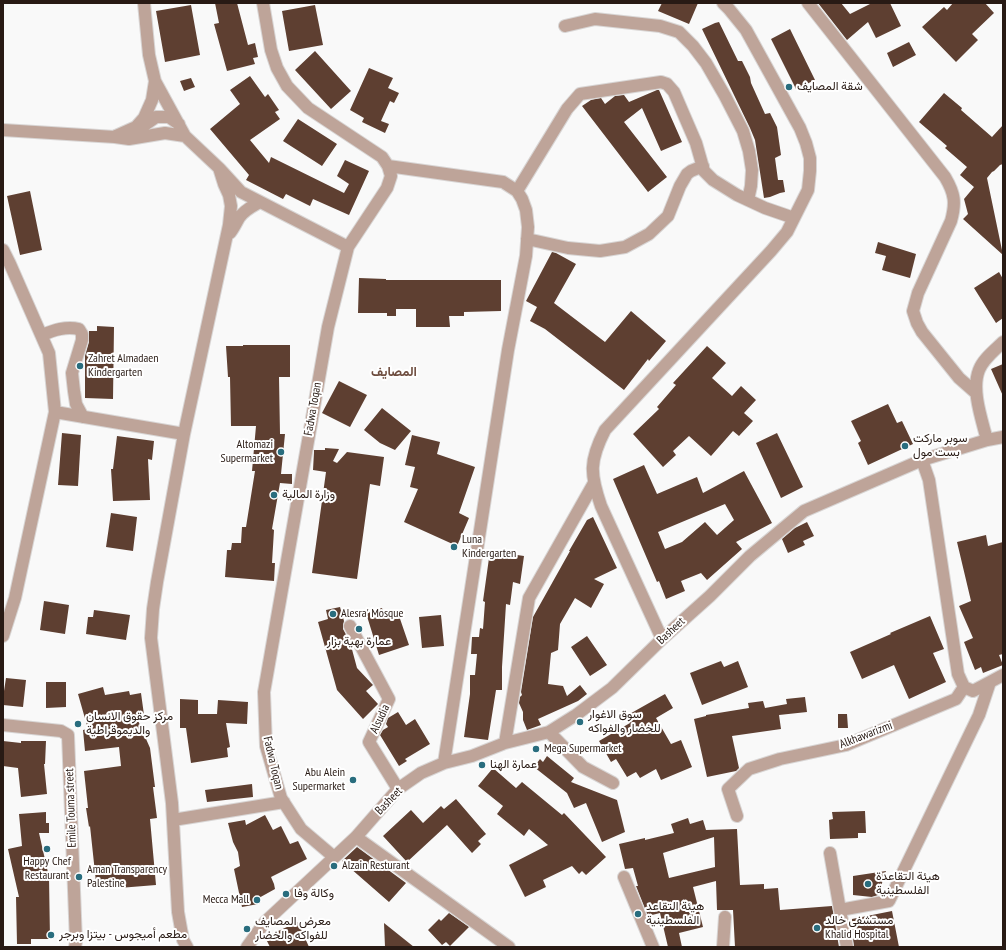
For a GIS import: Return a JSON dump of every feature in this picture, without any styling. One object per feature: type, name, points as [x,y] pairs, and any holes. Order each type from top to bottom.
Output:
[{"type":"street","points":[[144,3],[149,55],[155,81],[185,136],[219,168],[241,192],[348,247]]},
{"type":"street","points":[[263,3],[270,50],[277,68],[287,86],[308,108],[382,157],[388,166],[504,182],[517,191],[526,210],[528,227],[526,256],[508,350],[444,763]]},
{"type":"street","points":[[662,639],[601,506],[595,489],[593,460],[598,444],[605,430],[787,232],[808,190],[810,171],[810,158],[800,128],[746,30],[723,3]]},
{"type":"street","points":[[808,3],[945,177],[951,188],[954,199],[954,210],[951,221],[918,293],[913,311],[922,332],[959,378],[976,393]]},
{"type":"street","points":[[564,26],[595,19],[660,26],[679,32],[693,46],[706,63],[743,130],[749,151],[752,170],[748,200]]},
{"type":"street","points":[[136,127],[144,118],[152,100],[155,81]]},
{"type":"street","points":[[517,191],[567,109],[580,94],[661,82],[667,84],[674,92],[696,143],[704,171],[713,180],[737,195],[765,208],[794,218]]},
{"type":"street","points":[[115,137],[146,124],[156,118],[169,117],[179,124]]},
{"type":"street","points":[[3,130],[128,139],[166,133],[185,136]]},
{"type":"street","name":"Fadwa Toqan","points":[[334,857],[301,829],[281,798],[266,746],[264,692],[328,327],[348,247],[387,188],[391,176],[388,166]]},
{"type":"street","points":[[527,239],[568,248],[600,251],[625,247],[649,234],[668,216],[680,186],[687,174],[703,166]]},
{"type":"street","points":[[187,947],[183,940],[178,912],[171,795],[151,638],[157,582],[184,434],[229,225],[231,206],[229,195],[219,168]]},
{"type":"street","points":[[226,238],[239,217],[260,202]]},
{"type":"street","points":[[3,250],[49,353],[55,412],[15,598],[3,636]]},
{"type":"street","points":[[42,335],[55,330],[72,327],[79,329],[82,334],[82,340],[72,373],[76,404],[83,417]]},
{"type":"street","points":[[987,440],[978,404],[976,381],[979,370],[985,361],[1003,342]]},
{"type":"street","points":[[55,412],[184,434]]},
{"type":"street","name":"Basheet","points":[[247,947],[265,922],[356,837],[398,789],[421,773],[444,763],[472,756],[506,744],[549,732],[576,715],[612,688],[662,639],[710,596],[750,556],[804,511],[922,460],[987,440],[1003,437]]},
{"type":"street","points":[[922,460],[929,480],[958,674],[964,687],[973,691],[1003,675]]},
{"type":"street","points":[[506,744],[529,598],[594,483]]},
{"type":"street","name":"Alsudia","points":[[350,626],[389,699],[369,742],[398,789]]},
{"type":"street","points":[[840,910],[889,901],[979,715],[990,682]]},
{"type":"street","name":"Alkhawarizmi","points":[[737,816],[728,789],[749,769],[780,759],[846,745],[956,699],[964,687]]},
{"type":"street","name":"Emile Touma street","points":[[3,725],[61,731],[68,735],[76,947]]},
{"type":"street","points":[[549,732],[583,767],[613,783]]},
{"type":"street","points":[[173,820],[284,802]]},
{"type":"street","points":[[356,837],[509,947]]},
{"type":"street","points":[[830,853],[847,947]]},
{"type":"street","points":[[624,877],[653,947]]},
{"type":"street","points":[[723,947],[725,917]]},
{"type":"building","points":[[215,3],[237,3],[248,45],[255,43],[258,57],[253,58],[255,64],[227,71],[214,24],[219,23]]},
{"type":"building","points":[[662,3],[698,3],[689,24],[658,11]]},
{"type":"building","points":[[818,3],[841,3],[850,14],[872,3],[890,3],[901,26],[876,38],[868,22],[847,40]]},
{"type":"building","points":[[953,3],[985,3],[994,13],[972,34],[978,40],[956,62],[922,27],[944,7],[947,10]]},
{"type":"building","points":[[191,5],[200,55],[165,62],[156,11]]},
{"type":"building","points":[[315,5],[323,45],[289,51],[282,11]]},
{"type":"building","points":[[719,22],[738,61],[742,61],[750,77],[751,83],[765,114],[770,113],[777,127],[781,155],[775,158],[778,180],[783,180],[785,192],[764,198],[755,140],[702,29]]},
{"type":"building","points":[[790,29],[815,80],[796,89],[771,39]]},
{"type":"building","points":[[909,42],[916,55],[893,67],[887,53]]},
{"type":"building","points":[[315,51],[351,91],[331,109],[295,70]]},
{"type":"building","points":[[369,68],[393,78],[388,88],[399,93],[394,103],[390,101],[381,121],[389,124],[385,133],[362,122],[364,118],[350,110]]},
{"type":"building","points":[[250,76],[265,97],[268,94],[279,110],[275,112],[280,119],[250,140],[269,163],[271,157],[344,193],[349,184],[337,176],[345,160],[369,171],[349,215],[313,199],[310,206],[286,194],[283,199],[246,180],[249,175],[210,129],[240,104],[230,90]]},
{"type":"building","points":[[191,78],[195,87],[184,91],[180,81]]},
{"type":"building","points":[[659,90],[682,142],[661,151],[642,108],[624,122],[667,177],[648,192],[582,106],[591,100],[601,98],[605,104],[615,96],[624,95],[629,102]]},
{"type":"building","points":[[944,93],[992,137],[1003,125],[1003,164],[992,172],[987,178],[1003,255],[963,219],[968,214],[964,199],[974,187],[960,175],[967,167],[945,148],[947,146],[919,122]]},
{"type":"building","points":[[298,119],[337,144],[322,166],[283,141]]},
{"type":"building","points":[[30,191],[42,250],[20,255],[7,196]]},
{"type":"building","points":[[878,242],[916,254],[910,278],[882,270],[886,256],[875,253]]},
{"type":"building","points":[[552,252],[576,264],[554,303],[605,342],[631,311],[666,341],[649,361],[648,359],[624,390],[545,329],[530,321],[537,307],[526,301]]},
{"type":"building","points":[[999,272],[1003,279],[1003,318],[996,323],[974,288]]},
{"type":"building","points":[[359,278],[386,280],[501,280],[501,311],[464,312],[464,316],[449,316],[450,327],[416,327],[416,309],[396,309],[396,316],[387,316],[387,313],[358,313]]},
{"type":"building","points":[[97,326],[114,327],[113,399],[85,398],[85,356],[89,342],[89,331],[97,331]]},
{"type":"building","points":[[290,345],[290,377],[279,377],[280,434],[285,434],[281,474],[292,474],[292,484],[280,483],[272,529],[274,530],[272,563],[275,563],[274,581],[225,577],[227,550],[231,550],[232,543],[241,543],[242,527],[246,527],[255,471],[252,471],[256,426],[231,426],[230,377],[228,377],[226,346]]},
{"type":"building","points":[[707,346],[726,363],[712,378],[732,396],[741,386],[756,400],[744,413],[753,421],[739,436],[733,431],[711,456],[689,436],[673,451],[676,455],[663,467],[633,434],[659,409],[657,407],[676,385],[673,383]]},
{"type":"building","points":[[1003,364],[1003,396],[991,369]]},
{"type":"building","points":[[339,381],[367,395],[350,427],[322,413]]},
{"type":"building","points":[[888,404],[897,423],[902,421],[913,444],[868,465],[858,443],[861,441],[851,421]]},
{"type":"building","points":[[382,408],[411,431],[395,450],[380,443],[364,430]]},
{"type":"building","points":[[62,433],[81,435],[78,486],[58,485]]},
{"type":"building","points":[[777,433],[803,487],[781,498],[756,443]]},
{"type":"building","points":[[412,435],[440,442],[437,454],[475,467],[459,513],[469,518],[457,546],[404,522],[418,489],[410,487],[415,467],[405,465]]},
{"type":"building","points":[[117,436],[154,441],[152,460],[148,459],[150,500],[113,501],[111,469],[113,469]]},
{"type":"building","points":[[325,448],[339,449],[333,461],[337,463],[347,452],[384,457],[380,486],[370,484],[357,579],[312,573],[326,472],[313,470],[314,450],[325,450]]},
{"type":"building","points":[[644,465],[657,494],[697,477],[703,493],[744,471],[772,523],[736,542],[742,549],[707,580],[701,573],[681,581],[685,591],[666,599],[659,581],[657,582],[613,479]],"holes":[[[725,504],[734,520],[717,535],[705,522],[682,542],[665,549],[658,532]]]},
{"type":"building","points":[[111,513],[137,517],[133,551],[106,547]]},
{"type":"building","points":[[593,517],[617,568],[594,579],[604,584],[591,608],[575,598],[560,624],[558,650],[551,653],[548,684],[563,686],[567,696],[580,685],[587,694],[578,701],[538,719],[541,725],[527,730],[523,720],[523,712],[519,703],[522,695],[521,692],[533,617],[587,520]]},
{"type":"building","points":[[807,522],[814,536],[803,541],[805,545],[788,553],[782,539],[795,528]]},
{"type":"building","points":[[986,535],[988,546],[1003,542],[1003,654],[999,655],[1003,665],[983,673],[981,667],[975,670],[964,642],[973,638],[959,606],[971,601],[957,542]]},
{"type":"building","points":[[490,551],[524,556],[520,584],[513,582],[510,605],[506,604],[502,690],[496,690],[488,740],[464,737],[470,694],[470,675],[475,675],[477,654],[471,654],[472,637],[479,637],[480,628],[483,629],[485,602],[483,601]]},
{"type":"building","points":[[44,601],[69,605],[65,634],[40,630]]},
{"type":"building","points":[[340,607],[344,621],[343,629],[350,642],[357,668],[373,685],[366,691],[378,704],[363,719],[337,690],[318,622],[328,619],[326,610]]},
{"type":"building","points":[[382,608],[384,614],[397,610],[409,645],[379,655],[366,613]]},
{"type":"building","points":[[94,610],[130,615],[126,640],[86,634],[88,617],[93,617]]},
{"type":"building","points":[[441,615],[444,646],[422,648],[419,617]]},
{"type":"building","points":[[930,616],[944,649],[933,653],[946,682],[909,699],[894,665],[862,679],[850,652]]},
{"type":"building","points":[[587,636],[607,665],[590,676],[571,647]]},
{"type":"building","points":[[721,661],[724,667],[738,661],[748,687],[702,705],[690,673]]},
{"type":"building","points":[[6,678],[26,680],[23,707],[3,705],[3,691]]},
{"type":"building","points":[[46,682],[66,682],[66,707],[46,708]]},
{"type":"building","points":[[103,687],[105,695],[129,691],[130,695],[141,693],[144,715],[136,716],[150,748],[155,787],[153,787],[157,818],[150,819],[156,885],[119,888],[118,880],[96,882],[90,826],[89,827],[86,808],[88,808],[84,771],[121,766],[119,747],[85,751],[83,730],[88,729],[78,694]]},
{"type":"building","points":[[665,694],[673,708],[656,718],[671,744],[681,740],[692,767],[661,780],[656,769],[640,778],[636,772],[627,777],[616,759],[611,762],[599,741],[630,723],[626,716]]},
{"type":"building","points":[[805,697],[807,712],[779,715],[781,729],[732,736],[739,768],[736,771],[707,777],[694,719],[706,715],[749,708],[748,703],[763,701],[765,708],[787,704],[786,699]]},
{"type":"building","points":[[180,699],[198,700],[198,714],[217,714],[218,700],[248,702],[247,724],[226,723],[230,747],[227,748],[228,757],[191,763],[186,728],[180,728]]},
{"type":"building","points":[[398,712],[406,725],[415,719],[430,744],[405,759],[407,761],[399,766],[380,735],[383,730],[388,727],[386,724],[388,718]]},
{"type":"building","points":[[838,714],[847,714],[848,728],[838,728]]},
{"type":"building","points":[[3,741],[21,743],[21,741],[46,741],[44,764],[47,794],[21,797],[18,768],[3,766]]},
{"type":"building","points":[[547,756],[574,778],[571,782],[617,800],[625,832],[602,842],[586,803],[574,808],[567,793],[534,767],[540,759],[543,762]]},
{"type":"building","points":[[493,768],[516,788],[522,782],[562,815],[564,813],[606,857],[586,875],[582,871],[579,874],[572,866],[543,880],[546,887],[525,897],[509,865],[548,845],[529,829],[524,836],[497,814],[503,806],[478,786]]},
{"type":"building","points":[[252,784],[253,797],[207,802],[205,790]]},
{"type":"building","points":[[456,799],[486,834],[478,841],[481,844],[472,853],[447,825],[407,862],[383,836],[411,810],[423,823],[441,806],[444,809]]},
{"type":"building","points":[[865,811],[866,833],[858,833],[858,838],[830,839],[829,820],[833,819],[832,812]]},
{"type":"building","points":[[46,812],[46,823],[49,823],[49,833],[39,833],[49,877],[50,939],[31,939],[31,944],[17,944],[16,897],[19,897],[8,849],[22,846],[19,814]]},
{"type":"building","points":[[265,815],[273,830],[281,826],[290,844],[298,841],[307,859],[271,877],[275,889],[257,899],[258,904],[242,907],[234,869],[240,866],[238,852],[233,842],[228,823],[245,820],[246,825]]},
{"type":"building","points":[[688,818],[690,824],[703,820],[706,830],[737,829],[740,885],[764,884],[764,889],[778,888],[780,910],[832,906],[839,947],[735,947],[733,910],[717,910],[716,881],[693,887],[703,927],[679,933],[682,947],[668,947],[660,913],[648,916],[636,886],[638,886],[633,868],[625,869],[619,844],[674,833],[671,824]],"holes":[[[714,837],[715,867],[669,878],[663,853]]]},
{"type":"building","points":[[357,847],[406,883],[389,902],[342,861]]},
{"type":"building","name":"هيئة التقاعدة الفلسطينية","points":[[886,871],[878,895],[872,897],[853,895],[853,876]]},
{"type":"building","points":[[892,911],[899,947],[854,947],[852,919]]},
{"type":"building","points":[[449,913],[469,927],[450,946],[446,942],[442,945],[428,930],[439,919],[441,921]]},
{"type":"building","points":[[298,922],[309,947],[270,947],[265,937]]},
{"type":"building","points":[[384,923],[414,947],[385,947]]},
{"type":"place","name":"شقة المصايف","points":[[789,87]]},
{"type":"place","name":"Zahret Almadaen Kindergarten","points":[[80,366]]},
{"type":"place","name":"سوبر ماركت بست مول","points":[[905,446]]},
{"type":"place","name":"Altomazi Supermarket","points":[[281,452]]},
{"type":"place","name":"وزارة المالية","points":[[274,495]]},
{"type":"place","name":"Luna Kindergarten","points":[[454,547]]},
{"type":"place","name":"Alesra' Mosque","points":[[333,614]]},
{"type":"place","name":"عمارة بهية بزار","points":[[359,629]]},
{"type":"place","name":"سوق الاغوار للخضار والفواكه","points":[[580,722]]},
{"type":"place","name":"مركز حقوق الانسان والديموقراطية","points":[[78,724]]},
{"type":"place","name":"Mega Supermarket","points":[[536,749]]},
{"type":"place","name":"عمارة الهنا","points":[[482,765]]},
{"type":"place","name":"Abu Alein Supermarket","points":[[353,780]]},
{"type":"place","name":"Happy Chef Restaurant","points":[[47,849]]},
{"type":"place","name":"Alzain Resturant","points":[[334,866]]},
{"type":"place","name":"Aman Transparency Palestine","points":[[79,877]]},
{"type":"place","name":"هيئة التقاعدة الفلسطينية","points":[[868,884]]},
{"type":"place","name":"وكالة وفا","points":[[286,894]]},
{"type":"place","name":"Mecca Mall","points":[[257,900]]},
{"type":"place","name":"هيئة التقاعد الفلسطينية","points":[[638,914]]},
{"type":"place","name":"مستشفى خالد Khalid Hospital","points":[[817,928]]},
{"type":"place","name":"معرض المصايف للفواكه والخضار","points":[[247,929]]},
{"type":"place","name":"مطعم أميجوس - بيتزا وبرجر","points":[[51,935]]},
{"type":"district","name":"المصايف","points":[[394,372]]}]
